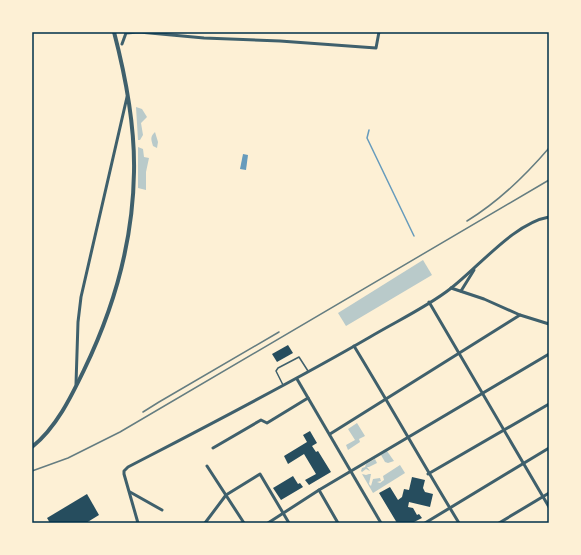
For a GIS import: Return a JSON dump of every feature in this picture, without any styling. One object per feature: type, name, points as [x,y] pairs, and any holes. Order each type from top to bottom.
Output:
[{"type":"street","points":[[32,446],[53,425],[76,387],[98,342],[111,307],[127,244],[134,172],[131,118],[128,93],[114,32]]},
{"type":"street","points":[[122,44],[126,33],[140,32],[204,38],[280,41],[376,48],[378,32]]},
{"type":"street","points":[[76,387],[78,322],[81,297],[128,93]]},
{"type":"street","points":[[138,523],[124,474],[124,471],[128,467],[297,379],[430,302],[451,288],[523,227],[539,219],[549,217]]},
{"type":"street","points":[[461,291],[476,267]]},
{"type":"street","points":[[451,288],[484,299],[520,315],[549,324]]},
{"type":"street","points":[[430,302],[549,507]]},
{"type":"street","points":[[330,434],[387,400],[520,315]]},
{"type":"street","points":[[354,346],[387,400],[428,474],[459,523]]},
{"type":"street","points":[[268,523],[351,470],[482,393],[548,355],[549,359]]},
{"type":"street","points":[[297,379],[381,523]]},
{"type":"street","points":[[213,448],[262,420],[267,423],[308,398]]},
{"type":"street","points":[[428,474],[549,404]]},
{"type":"street","points":[[425,523],[549,448]]},
{"type":"street","points":[[208,466],[244,523]]},
{"type":"street","points":[[205,523],[226,495],[260,474],[289,523]]},
{"type":"street","points":[[319,490],[338,523]]},
{"type":"street","points":[[130,492],[162,510]]},
{"type":"street","points":[[499,523],[549,493]]},
{"type":"lane","points":[[284,385],[276,370],[296,357],[301,359],[309,372]]},
{"type":"shaded area","points":[[136,107],[142,109],[147,117],[141,123],[143,135],[140,140],[138,140]]},
{"type":"shaded area","points":[[155,132],[158,142],[157,148],[153,146],[151,140],[152,135]]},
{"type":"shaded area","points":[[138,147],[143,149],[144,157],[149,158],[146,172],[146,190],[138,188]]},
{"type":"shaded area","points":[[423,260],[432,275],[346,326],[338,313]]},
{"type":"shaded area","points":[[357,423],[365,436],[359,439],[360,442],[348,450],[346,445],[355,440],[348,429]]},
{"type":"shaded area","points":[[387,451],[394,461],[388,463],[385,462],[381,455]]},
{"type":"shaded area","points":[[375,459],[377,463],[367,467],[370,471],[366,469],[362,472],[361,471],[366,464]]},
{"type":"shaded area","points":[[400,465],[405,473],[373,493],[362,474],[371,474],[369,484],[371,486],[373,479],[380,478],[381,481],[377,482],[380,483],[384,480],[383,476]]},
{"type":"water","points":[[243,154],[248,155],[246,170],[240,169]]},
{"type":"building","points":[[288,345],[293,353],[277,362],[272,354]]},
{"type":"building","points":[[310,431],[317,443],[312,446],[316,452],[318,451],[331,472],[309,485],[305,480],[316,474],[304,454],[288,464],[284,456],[307,442],[303,435]]},
{"type":"building","points":[[293,476],[298,484],[300,483],[303,487],[281,500],[273,488]]},
{"type":"building","points":[[412,477],[425,480],[423,488],[425,492],[433,494],[430,507],[409,502],[408,507],[413,508],[417,515],[419,514],[422,518],[412,523],[397,523],[379,493],[390,487],[398,500],[402,497],[404,489],[409,490]]},
{"type":"building","points":[[87,494],[99,515],[86,523],[50,523],[47,518]]},
{"type":"waterway","points":[[369,130],[367,138],[414,236]]},
{"type":"railway","points":[[467,221],[490,206],[511,188],[549,148]]},
{"type":"railway","points":[[32,471],[68,458],[120,432],[549,180]]},
{"type":"railway","points":[[143,412],[279,332]]}]
